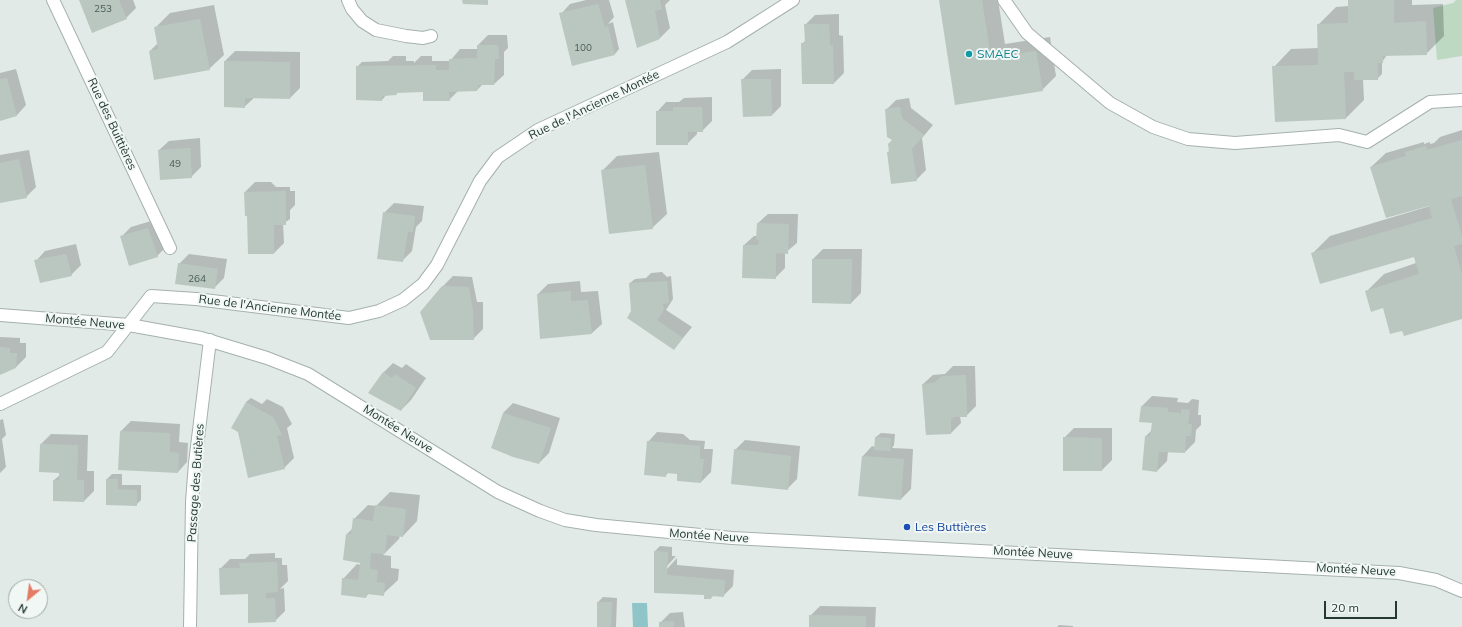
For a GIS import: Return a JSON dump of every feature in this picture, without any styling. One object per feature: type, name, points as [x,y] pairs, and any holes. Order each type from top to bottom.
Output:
[{"type":"street","name":"Rue des Buittières","points":[[53,0],[170,248]]},
{"type":"street","points":[[348,0],[352,9],[362,21],[376,30],[423,38],[431,36]]},
{"type":"street","name":"Rue de l'Ancienne Montée","points":[[0,404],[107,352],[151,296],[196,299],[349,318],[379,311],[403,300],[423,284],[437,265],[480,181],[498,157],[538,130],[727,42],[793,0]]},
{"type":"street","points":[[1004,0],[1027,33],[1110,103],[1153,127],[1188,139],[1234,143],[1339,135],[1367,142],[1430,102],[1462,100]]},
{"type":"street","name":"Montée Neuve","points":[[0,315],[128,325],[210,340],[267,358],[308,374],[498,492],[540,511],[565,520],[630,529],[732,538],[1399,573],[1436,580],[1462,591]]},
{"type":"street","name":"Passage des Butières","points":[[190,627],[192,502],[195,463],[210,340]]},
{"type":"green space","points":[[1456,0],[1462,0],[1462,56],[1437,60],[1433,8],[1453,3]]},
{"type":"water","points":[[632,603],[647,603],[648,627],[633,627]]},
{"type":"building","points":[[79,0],[119,0],[127,19],[92,33]]},
{"type":"building","points":[[462,0],[488,0],[488,5],[463,4]]},
{"type":"building","points":[[625,0],[660,0],[662,9],[655,11],[660,39],[637,48]]},
{"type":"building","name":"SMAEC","points":[[939,0],[982,0],[991,58],[1036,51],[1043,91],[955,105]]},
{"type":"building","points":[[1348,0],[1394,0],[1394,23],[1426,21],[1427,55],[1383,56],[1383,63],[1378,63],[1378,80],[1354,80],[1354,72],[1344,72],[1346,119],[1275,122],[1272,66],[1318,65],[1317,24],[1348,23]]},
{"type":"building","points":[[598,4],[605,27],[608,26],[615,55],[572,66],[559,13]]},
{"type":"building","points":[[200,19],[210,70],[154,80],[149,51],[158,49],[154,27]]},
{"type":"building","points":[[804,24],[829,24],[830,45],[833,45],[834,84],[802,84],[801,43],[805,43]]},
{"type":"building","points":[[477,45],[498,45],[499,59],[495,59],[494,85],[478,85],[477,91],[449,92],[450,101],[423,101],[423,92],[396,93],[397,95],[382,96],[382,101],[356,100],[356,66],[436,65],[436,70],[449,70],[449,59],[477,58]]},
{"type":"building","points":[[224,61],[290,62],[290,99],[245,98],[245,108],[224,107]]},
{"type":"building","points":[[7,78],[17,116],[0,121],[0,79]]},
{"type":"building","points":[[741,79],[771,79],[772,116],[743,117]]},
{"type":"building","points":[[673,107],[702,107],[703,132],[688,132],[688,145],[656,145],[656,111],[673,111]]},
{"type":"building","points":[[900,107],[902,118],[924,135],[912,149],[917,181],[891,184],[887,152],[889,152],[888,144],[892,140],[887,137],[885,109]]},
{"type":"building","points":[[1462,140],[1462,196],[1451,199],[1462,236],[1462,244],[1454,246],[1462,274],[1462,319],[1404,336],[1402,331],[1390,334],[1383,308],[1371,312],[1365,291],[1419,274],[1414,257],[1320,284],[1311,253],[1432,218],[1429,206],[1386,218],[1370,167],[1406,156],[1405,152],[1426,146],[1427,150]]},
{"type":"building","points":[[190,148],[192,178],[160,180],[158,150]]},
{"type":"building","points":[[19,159],[27,198],[0,203],[0,163]]},
{"type":"building","points":[[645,165],[653,229],[609,234],[601,170]]},
{"type":"building","points":[[286,191],[286,225],[274,225],[274,254],[248,254],[247,216],[245,216],[244,192]]},
{"type":"building","points":[[383,212],[415,216],[413,232],[408,232],[403,262],[377,259]]},
{"type":"building","points":[[757,223],[789,224],[788,254],[776,253],[776,279],[742,278],[743,245],[758,245],[759,240],[756,240]]},
{"type":"building","points":[[148,228],[158,257],[129,266],[120,236]]},
{"type":"building","points":[[66,254],[72,276],[40,283],[34,260]]},
{"type":"building","points":[[812,259],[852,259],[851,304],[812,303]]},
{"type":"building","points":[[178,263],[218,269],[215,289],[175,284]]},
{"type":"building","points":[[667,281],[669,303],[663,304],[664,310],[657,320],[683,338],[674,350],[627,318],[631,311],[629,283]]},
{"type":"building","points":[[442,286],[469,287],[473,311],[474,340],[430,340],[420,312]]},
{"type":"building","points":[[571,291],[571,301],[588,300],[592,334],[540,339],[537,294]]},
{"type":"building","points":[[0,347],[10,348],[10,353],[17,353],[16,368],[0,375]]},
{"type":"building","points":[[383,372],[392,378],[395,374],[416,388],[401,411],[368,393]]},
{"type":"building","points":[[966,375],[967,417],[954,417],[951,420],[951,434],[926,435],[922,384],[934,383],[942,376]]},
{"type":"building","points":[[246,402],[273,417],[282,435],[277,436],[285,469],[248,478],[238,432],[231,428]]},
{"type":"building","points":[[1141,406],[1168,408],[1168,412],[1181,413],[1181,409],[1190,410],[1188,424],[1192,424],[1191,436],[1186,436],[1185,453],[1159,452],[1157,472],[1142,470],[1145,436],[1150,436],[1152,423],[1139,422]]},
{"type":"building","points":[[503,413],[551,428],[539,464],[513,457],[491,448]]},
{"type":"building","points":[[120,431],[170,433],[170,452],[179,453],[178,473],[118,470]]},
{"type":"building","points":[[875,437],[891,438],[890,451],[874,450]]},
{"type":"building","points":[[1063,437],[1102,438],[1102,471],[1063,471]]},
{"type":"building","points":[[647,441],[700,446],[700,459],[704,459],[701,483],[677,481],[677,474],[666,473],[666,477],[644,475]]},
{"type":"building","points":[[40,444],[78,445],[77,480],[84,480],[84,502],[53,501],[53,480],[59,480],[59,473],[39,472]]},
{"type":"building","points":[[734,449],[791,456],[788,490],[731,484]]},
{"type":"building","points":[[862,456],[904,459],[901,500],[858,496]]},
{"type":"building","points":[[106,479],[118,479],[118,489],[137,490],[137,506],[106,505]]},
{"type":"building","points":[[375,505],[406,509],[403,537],[387,535],[385,554],[371,553],[370,569],[378,570],[377,582],[385,583],[384,596],[367,594],[366,598],[341,595],[342,578],[358,580],[360,563],[343,560],[346,534],[351,534],[353,518],[373,521]]},
{"type":"building","points":[[654,551],[668,552],[667,575],[725,580],[724,597],[712,596],[711,599],[704,599],[704,595],[654,593]]},
{"type":"building","points":[[277,562],[278,592],[266,593],[266,598],[275,598],[276,622],[248,623],[248,594],[220,595],[219,568],[240,568],[239,563]]},
{"type":"building","points":[[597,602],[612,602],[611,627],[597,627]]},
{"type":"building","points":[[809,615],[866,616],[866,627],[809,627]]},
{"type":"building","points":[[674,621],[674,627],[659,627],[659,622]]},
{"type":"place","name":"SMAEC","points":[[969,54]]},
{"type":"place","name":"Les Buttières","points":[[907,527]]}]
